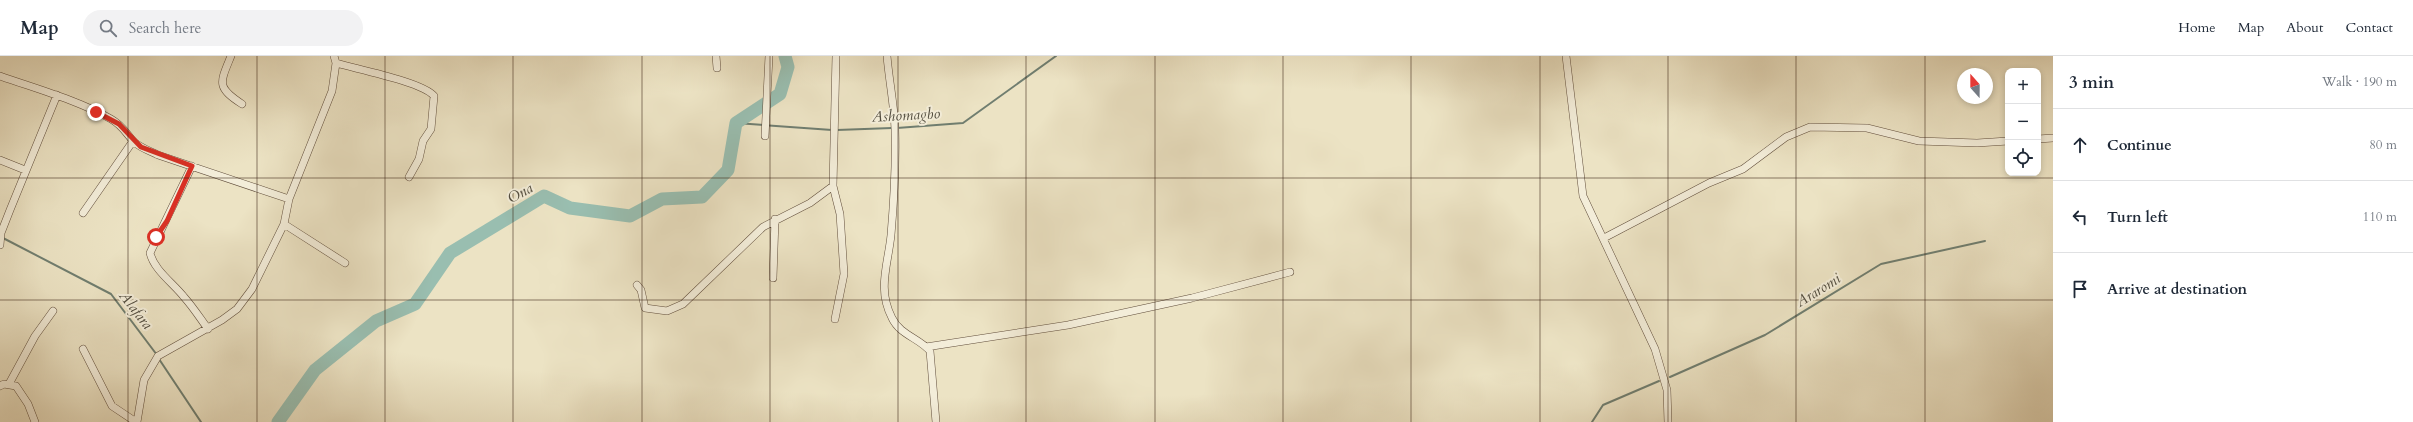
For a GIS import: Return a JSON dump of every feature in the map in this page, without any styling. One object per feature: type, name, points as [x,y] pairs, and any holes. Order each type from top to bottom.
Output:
[{"type":"street","points":[[231,56],[222,84],[224,92],[242,104]]},
{"type":"street","points":[[716,56],[717,68]]},
{"type":"street","points":[[765,136],[769,56]]},
{"type":"street","points":[[835,319],[844,274],[840,214],[834,186],[836,56]]},
{"type":"street","points":[[887,56],[895,128],[891,235],[883,283],[885,301],[895,324],[905,335],[926,347],[932,357],[936,422]]},
{"type":"street","points":[[1566,56],[1583,196],[1604,238],[1659,360],[1667,390],[1668,422]]},
{"type":"street","points":[[83,349],[112,406],[136,422],[144,380],[158,356],[208,329],[237,309],[246,298],[284,224],[289,199],[332,91],[335,60],[406,82],[430,91],[434,96],[431,129],[423,142],[419,159],[409,177]]},
{"type":"street","points":[[0,76],[57,95],[110,118],[124,128],[134,141],[158,155],[289,199]]},
{"type":"street","points":[[0,245],[1,233],[25,170],[57,95]]},
{"type":"street","points":[[1604,238],[1709,183],[1743,168],[1786,137],[1810,127],[1867,128],[1919,141],[1977,143],[2005,141]]},
{"type":"street","points":[[2041,139],[2053,138]]},
{"type":"street","points":[[83,213],[134,141]]},
{"type":"street","points":[[0,160],[25,170]]},
{"type":"street","points":[[192,166],[150,253],[155,264],[184,297],[208,329]]},
{"type":"street","points":[[637,285],[641,290],[645,308],[659,311],[675,309],[692,297],[763,227],[810,203],[834,186]]},
{"type":"street","points":[[773,278],[775,220]]},
{"type":"street","points":[[284,224],[345,263]]},
{"type":"street","points":[[926,347],[1068,325],[1192,298],[1290,272]]},
{"type":"street","points":[[9,384],[35,336],[54,311]]},
{"type":"street","points":[[0,386],[9,384],[20,389],[35,422]]},
{"type":"waterway","name":"Ona","points":[[278,422],[315,370],[376,321],[415,304],[450,253],[544,196],[570,208],[630,216],[662,199],[702,197],[728,170],[736,123],[780,94],[788,67],[785,56]]},
{"type":"waterway","name":"Ashomagbo","points":[[897,128],[963,123],[1056,56]]},
{"type":"waterway","name":"Ashomagbo","points":[[736,123],[832,130]]},
{"type":"waterway","name":"Ashomagbo","points":[[837,130],[892,128]]},
{"type":"waterway","name":"Alafara","points":[[3,238],[111,294],[157,355]]},
{"type":"waterway","name":"Araromi","points":[[1670,377],[1765,335],[1881,264],[1985,241]]},
{"type":"waterway","name":"Alafara","points":[[159,359],[201,422]]},
{"type":"waterway","name":"Araromi","points":[[1592,422],[1603,405],[1659,381]]},
{"type":"route","points":[[96,112],[119,124],[141,147],[158,155],[192,166],[167,221],[156,237]]}]
